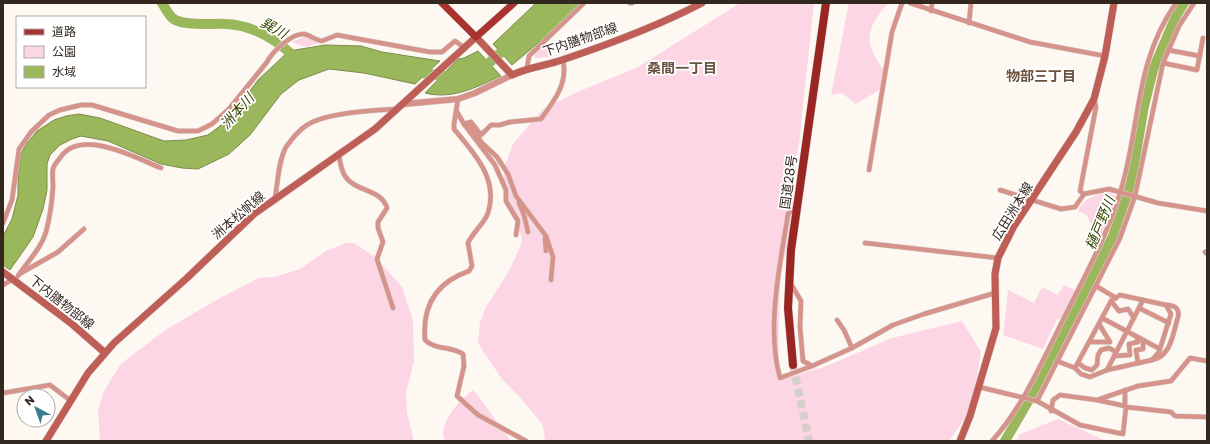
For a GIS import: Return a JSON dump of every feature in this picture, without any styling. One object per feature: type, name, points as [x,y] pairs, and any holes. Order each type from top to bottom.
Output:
[{"type":"highway","name":"国道28号","points":[[793,365],[788,308],[789,280],[797,206],[826,3]]},
{"type":"main road","points":[[442,3],[510,73]]},
{"type":"main road","points":[[476,37],[514,3]]},
{"type":"main road","name":"下内膳物部線","points":[[510,73],[563,60],[672,19],[702,3]]},
{"type":"main road","name":"広田洲本線","points":[[960,441],[970,416],[996,328],[995,274],[998,258],[1014,226],[1076,132],[1094,98],[1105,56],[1114,3]]},
{"type":"main road","name":"洲本松帆線","points":[[46,441],[88,373],[104,352],[254,214],[275,198],[313,174],[360,141],[416,93],[476,37]]},
{"type":"main road","name":"下内膳物部線","points":[[10,276],[72,324],[104,352]]},
{"type":"street","points":[[527,68],[528,56],[584,3]]},
{"type":"street","points":[[869,170],[892,32],[902,3]]},
{"type":"street","points":[[910,3],[930,11],[1030,42],[1105,56]]},
{"type":"street","points":[[930,11],[932,3]]},
{"type":"street","points":[[968,23],[970,3]]},
{"type":"street","points":[[992,441],[1006,426],[1022,398],[1089,271],[1114,216],[1128,160],[1143,74],[1156,40],[1176,3]]},
{"type":"street","points":[[1037,402],[1117,245],[1135,196],[1156,90],[1163,63],[1179,26],[1194,3]]},
{"type":"street","points":[[3,223],[12,200],[19,149],[31,132],[49,115],[70,107],[92,105],[178,131],[198,131],[212,124],[228,109],[268,62],[271,54],[294,36],[305,34],[322,41],[337,35],[430,52],[442,52],[455,41],[465,48]]},
{"type":"street","points":[[1163,63],[1197,70],[1203,38]]},
{"type":"street","points":[[1168,50],[1200,56]]},
{"type":"street","points":[[466,123],[471,122],[481,135],[491,125],[541,119],[558,96],[566,71],[563,60]]},
{"type":"street","points":[[275,198],[282,159],[286,148],[306,125],[316,120],[337,116],[458,99],[475,94],[510,73]]},
{"type":"street","points":[[1084,194],[1080,191],[1096,107],[1094,98]]},
{"type":"street","points":[[458,99],[454,129],[476,154],[489,179],[490,199],[488,213],[468,244],[472,266],[469,271],[448,279],[438,289],[428,306],[425,340],[430,345],[459,351],[463,354],[464,366],[457,396],[478,415],[526,441]]},
{"type":"street","points":[[457,112],[482,143],[497,157],[508,174],[524,215],[528,232]]},
{"type":"street","points":[[466,123],[494,165],[506,190],[506,201],[518,221],[516,235]]},
{"type":"street","points":[[3,285],[10,276],[34,254],[46,233],[52,206],[54,166],[63,153],[70,149],[88,144],[96,144],[108,147],[161,168]]},
{"type":"street","points":[[339,155],[341,168],[346,178],[354,185],[381,198],[385,202],[387,208],[378,222],[378,228],[383,242],[377,259],[393,308]]},
{"type":"street","points":[[1000,190],[1061,209],[1075,207],[1084,194],[1109,189],[1165,205],[1207,211]]},
{"type":"street","points":[[516,196],[545,234],[553,257],[551,280]]},
{"type":"street","points":[[797,206],[788,214],[774,307],[777,366],[780,378],[812,366],[852,348],[893,325],[924,314],[996,293]]},
{"type":"street","points":[[10,276],[58,252],[84,229]]},
{"type":"street","points":[[545,234],[546,251]]},
{"type":"street","points":[[865,243],[998,258]]},
{"type":"street","points":[[789,280],[801,300],[800,327],[804,361],[812,366]]},
{"type":"street","points":[[1096,286],[1116,298]]},
{"type":"street","points":[[1120,295],[1166,305],[1173,305],[1177,308],[1179,312],[1178,317],[1168,350],[1158,359],[1107,370],[1090,377],[1081,374],[1076,366],[1111,301],[1120,295]]},
{"type":"street","points":[[1107,370],[1143,300]]},
{"type":"street","points":[[1111,301],[1119,311],[1128,309],[1134,318]]},
{"type":"street","points":[[1151,360],[1160,352],[1172,314],[1166,305]]},
{"type":"street","points":[[1139,308],[1169,323]]},
{"type":"street","points":[[1102,318],[1160,349]]},
{"type":"street","points":[[836,320],[844,330],[852,348]]},
{"type":"street","points":[[1089,342],[1110,342],[1098,324]]},
{"type":"street","points":[[1057,361],[1092,370],[1098,365],[1098,355],[1101,350],[1109,348],[1115,354],[1130,355],[1129,344],[1138,342],[1138,337]]},
{"type":"street","points":[[1138,363],[1136,350],[1143,349],[1143,340]]},
{"type":"street","points":[[1097,400],[1146,384],[1171,381],[1190,358],[1207,361]]},
{"type":"street","points":[[3,393],[50,385],[71,401]]},
{"type":"street","points":[[979,387],[1037,402],[1051,411],[1080,425],[1123,434],[1125,390]]},
{"type":"street","points":[[1051,411],[1053,400],[1060,395],[1170,412],[1175,416],[1207,417]]},
{"type":"green space","points":[[740,3],[814,3],[799,144],[793,175],[795,203],[793,222],[780,276],[778,380],[824,367],[892,338],[962,321],[981,352],[972,408],[949,441],[545,441],[543,425],[519,396],[502,379],[481,348],[478,341],[480,322],[486,307],[509,271],[521,245],[522,237],[506,199],[503,182],[505,166],[513,144],[543,109],[573,94],[638,67]]},
{"type":"green space","points":[[849,3],[888,3],[874,22],[870,37],[870,45],[873,53],[885,72],[881,89],[856,104],[842,93],[831,95]]},
{"type":"green space","points":[[304,37],[319,43],[306,47],[292,42]]},
{"type":"green space","points":[[545,44],[549,57],[534,58],[536,53]]},
{"type":"green space","points":[[1110,192],[1117,198],[1112,211],[1102,208],[1096,223],[1106,227],[1095,249],[1084,243],[1092,227],[1087,215],[1078,211],[1081,206],[1091,197]]},
{"type":"green space","points":[[346,243],[354,243],[374,256],[402,287],[413,320],[414,361],[406,393],[407,413],[414,441],[100,441],[98,410],[104,391],[120,365],[136,352],[167,329],[220,298],[259,278],[275,277],[300,269],[326,251]]},
{"type":"green space","points":[[1064,285],[1075,290],[1060,319],[1057,319],[1043,349],[1003,335],[1008,290],[1034,303],[1042,287],[1058,295]]},
{"type":"green space","points":[[473,390],[511,441],[445,441],[443,434],[444,427],[451,412],[462,399]]},
{"type":"green space","points":[[1058,419],[1106,441],[1016,441],[1020,434]]},
{"type":"water","points":[[536,3],[582,3],[562,23],[512,65],[493,44]]},
{"type":"water","points":[[325,45],[361,46],[382,52],[440,61],[415,84],[364,73],[329,69],[299,80],[281,94],[250,135],[229,154],[198,169],[161,164],[108,141],[81,136],[72,139],[60,145],[50,155],[47,164],[47,190],[43,209],[33,237],[10,270],[3,265],[3,236],[12,219],[18,195],[21,153],[37,131],[54,120],[79,114],[100,118],[164,141],[186,140],[208,135],[229,119],[258,80],[289,51]]},
{"type":"water","points":[[478,51],[501,76],[455,94],[435,95],[425,93],[458,59],[464,58]]},
{"type":"waterway","name":"巽川","points":[[162,3],[170,16],[183,23],[236,25],[256,31],[283,47],[298,61]]},
{"type":"waterway","name":"樋戸野川","points":[[1005,441],[1030,398],[1113,236],[1131,183],[1144,106],[1153,70],[1176,16],[1184,3]]},
{"type":"waterway","name":"洲本川","points":[[479,72],[499,54],[512,46]]},
{"type":"waterway","name":"洲本川","points":[[413,72],[454,77]]},
{"type":"tunnel","points":[[793,365],[809,441]]},
{"type":"district","name":"桑間一丁目","points":[[682,68]]},
{"type":"district","name":"物部三丁目","points":[[1041,76]]}]
